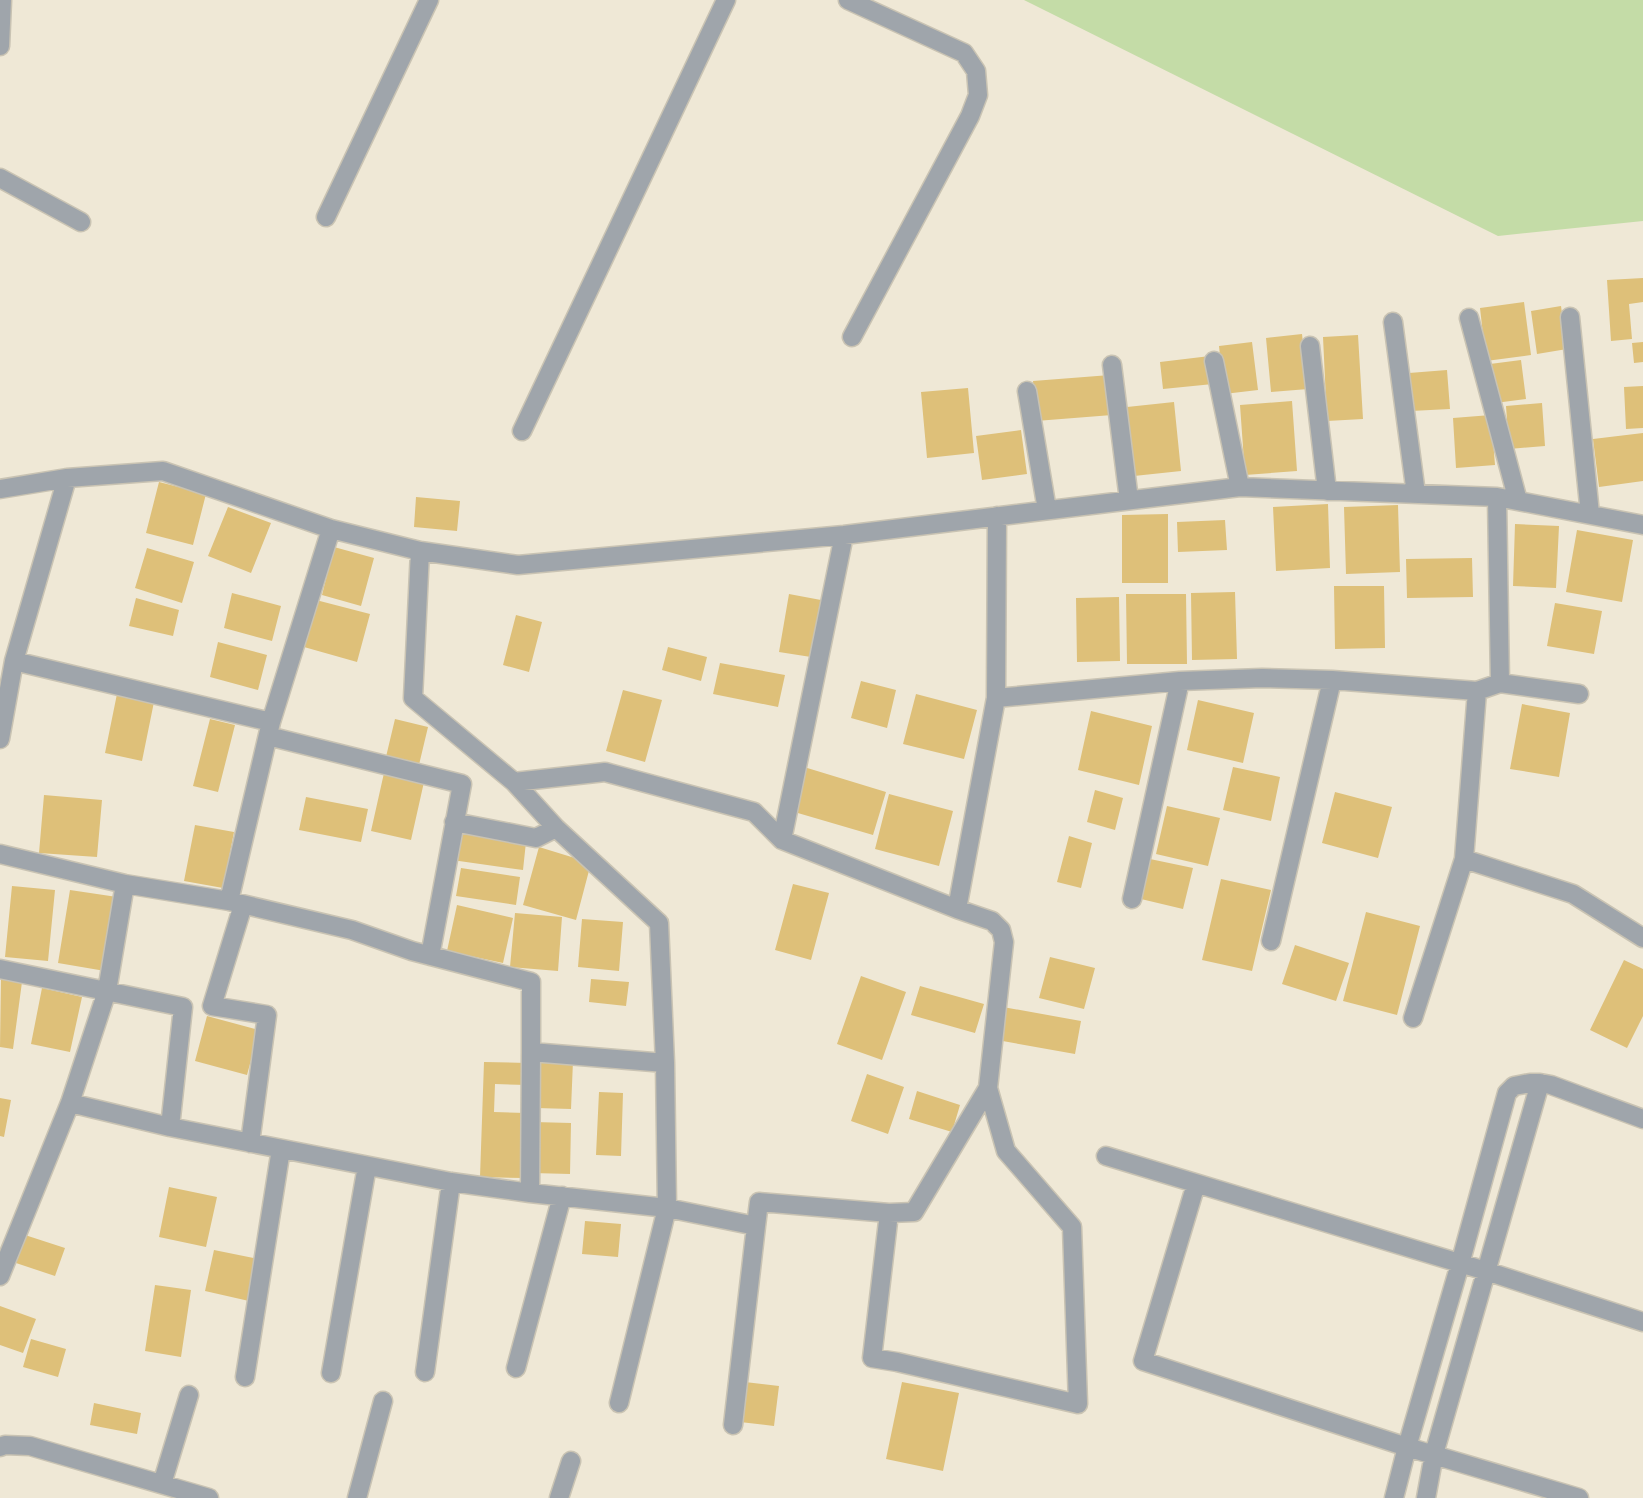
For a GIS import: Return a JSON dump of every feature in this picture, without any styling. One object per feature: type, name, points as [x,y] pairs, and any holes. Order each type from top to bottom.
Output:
[{"type":"street","points":[[0,46],[2,0]]},
{"type":"street","points":[[326,218],[429,0]]},
{"type":"street","points":[[522,431],[726,0]]},
{"type":"street","points":[[848,0],[964,53],[976,70],[978,95],[970,116],[852,337]]},
{"type":"street","points":[[0,178],[81,222]]},
{"type":"street","points":[[1570,317],[1590,514]]},
{"type":"street","points":[[1469,318],[1518,501]]},
{"type":"street","points":[[1394,322],[1416,494]]},
{"type":"street","points":[[1310,346],[1327,491]]},
{"type":"street","points":[[1214,361],[1240,488]]},
{"type":"street","points":[[1112,365],[1129,500]]},
{"type":"street","points":[[1026,391],[1047,510]]},
{"type":"street","points":[[0,489],[67,478],[163,471],[331,529],[420,551],[518,565],[844,535],[1240,488],[1497,497],[1643,525]]},
{"type":"street","points":[[0,739],[14,661],[67,478]]},
{"type":"street","points":[[1497,497],[1500,683]]},
{"type":"street","points":[[957,909],[996,698],[997,516]]},
{"type":"street","points":[[250,1143],[267,1015],[212,1006],[236,903],[269,729],[331,529]]},
{"type":"street","points":[[782,840],[844,535]]},
{"type":"street","points":[[420,551],[413,699],[514,782],[556,828],[659,923],[665,1063],[667,1208],[619,1403]]},
{"type":"street","points":[[14,661],[269,729],[462,784],[430,956]]},
{"type":"street","points":[[996,698],[1180,681],[1262,678],[1332,680],[1477,692],[1500,683],[1579,694]]},
{"type":"street","points":[[1271,941],[1332,680]]},
{"type":"street","points":[[1132,899],[1180,681]]},
{"type":"street","points":[[1413,1018],[1464,859],[1477,692]]},
{"type":"street","points":[[514,782],[605,772],[754,812],[782,840],[992,921],[1001,930],[1004,942],[988,1088],[1006,1151],[1072,1227],[1078,1404],[872,1358],[889,1213]]},
{"type":"street","points":[[454,822],[536,838],[556,828]]},
{"type":"street","points":[[0,854],[124,884],[236,903],[352,930],[430,956],[531,982],[530,1193]]},
{"type":"street","points":[[1464,859],[1573,894],[1643,938]]},
{"type":"street","points":[[0,1276],[70,1103],[107,991],[124,884]]},
{"type":"street","points":[[0,969],[183,1007],[170,1127]]},
{"type":"street","points":[[531,1052],[665,1063]]},
{"type":"street","points":[[1426,1498],[1434,1454],[1540,1083]]},
{"type":"street","points":[[1394,1498],[1507,1093],[1514,1086],[1540,1083],[1551,1085],[1643,1119]]},
{"type":"street","points":[[733,1425],[759,1202],[889,1213],[914,1212],[988,1088]]},
{"type":"street","points":[[70,1103],[170,1127],[451,1182],[667,1208],[756,1226]]},
{"type":"street","points":[[245,1377],[281,1149]]},
{"type":"street","points":[[1106,1156],[1486,1271],[1643,1322]]},
{"type":"street","points":[[331,1373],[367,1166]]},
{"type":"street","points":[[424,1372],[451,1182]]},
{"type":"street","points":[[1196,1184],[1143,1361],[1407,1447],[1579,1498]]},
{"type":"street","points":[[516,1368],[562,1196]]},
{"type":"street","points":[[162,1485],[189,1395]]},
{"type":"street","points":[[357,1498],[383,1401]]},
{"type":"street","points":[[0,1447],[5,1445],[30,1446],[210,1498]]},
{"type":"street","points":[[559,1498],[571,1461]]},
{"type":"green space","points":[[1024,0],[1643,0],[1643,221],[1498,236]]},
{"type":"building","points":[[1643,278],[1643,302],[1629,304],[1632,339],[1611,341],[1607,280]]},
{"type":"building","points":[[1524,302],[1531,355],[1486,361],[1480,308]]},
{"type":"building","points":[[1561,306],[1567,349],[1537,354],[1531,311]]},
{"type":"building","points":[[1302,334],[1308,389],[1271,392],[1266,338]]},
{"type":"building","points":[[1358,335],[1363,419],[1327,421],[1323,337]]},
{"type":"building","points":[[1252,342],[1258,390],[1224,394],[1219,346]]},
{"type":"building","points":[[1643,342],[1643,362],[1634,363],[1632,343]]},
{"type":"building","points":[[1210,356],[1213,384],[1163,389],[1160,362]]},
{"type":"building","points":[[1521,360],[1526,399],[1495,403],[1490,364]]},
{"type":"building","points":[[1447,370],[1450,409],[1411,411],[1409,373]]},
{"type":"building","points":[[1110,375],[1112,415],[1036,421],[1033,381]]},
{"type":"building","points":[[1643,386],[1643,428],[1626,429],[1624,387]]},
{"type":"building","points":[[968,388],[974,453],[927,458],[921,392]]},
{"type":"building","points":[[1292,401],[1297,471],[1245,475],[1240,405]]},
{"type":"building","points":[[1174,402],[1181,471],[1134,476],[1127,407]]},
{"type":"building","points":[[1542,403],[1545,446],[1509,449],[1506,406]]},
{"type":"building","points":[[1491,415],[1495,465],[1456,468],[1453,418]]},
{"type":"building","points":[[1021,430],[1027,474],[982,480],[976,436]]},
{"type":"building","points":[[1643,433],[1643,481],[1599,487],[1593,439]]},
{"type":"building","points":[[159,482],[206,494],[193,545],[146,533]]},
{"type":"building","points":[[416,497],[460,501],[457,531],[414,527]]},
{"type":"building","points":[[1328,504],[1330,568],[1276,571],[1273,507]]},
{"type":"building","points":[[1398,505],[1400,572],[1346,574],[1344,507]]},
{"type":"building","points":[[228,507],[271,523],[251,573],[208,556]]},
{"type":"building","points":[[1168,514],[1168,583],[1122,583],[1122,515]]},
{"type":"building","points":[[1225,520],[1227,550],[1178,552],[1177,522]]},
{"type":"building","points":[[1515,524],[1559,526],[1556,588],[1513,586]]},
{"type":"building","points":[[1577,530],[1633,540],[1622,602],[1566,592]]},
{"type":"building","points":[[334,547],[374,558],[361,606],[322,595]]},
{"type":"building","points":[[147,548],[194,562],[182,603],[135,588]]},
{"type":"building","points":[[1472,558],[1473,597],[1407,598],[1406,559]]},
{"type":"building","points":[[1334,586],[1384,586],[1385,648],[1335,649]]},
{"type":"building","points":[[1235,592],[1237,659],[1192,660],[1191,593]]},
{"type":"building","points":[[232,593],[281,606],[272,641],[224,628]]},
{"type":"building","points":[[789,594],[821,600],[811,657],[779,652]]},
{"type":"building","points":[[1126,594],[1186,594],[1187,664],[1127,664]]},
{"type":"building","points":[[1119,597],[1120,661],[1077,662],[1076,598]]},
{"type":"building","points":[[136,598],[179,610],[173,636],[129,626]]},
{"type":"building","points":[[316,600],[370,614],[357,662],[304,647]]},
{"type":"building","points":[[1555,603],[1602,611],[1594,654],[1547,646]]},
{"type":"building","points":[[516,615],[542,622],[529,672],[503,665]]},
{"type":"building","points":[[218,642],[267,655],[258,690],[210,677]]},
{"type":"building","points":[[668,647],[707,657],[701,681],[662,670]]},
{"type":"building","points":[[720,663],[785,675],[778,707],[713,694]]},
{"type":"building","points":[[861,681],[896,690],[887,728],[851,718]]},
{"type":"building","points":[[118,689],[155,697],[142,761],[105,753]]},
{"type":"building","points":[[623,690],[662,700],[645,762],[606,751]]},
{"type":"building","points":[[916,694],[977,710],[964,759],[903,744]]},
{"type":"building","points":[[1198,700],[1254,713],[1243,763],[1187,750]]},
{"type":"building","points":[[1522,704],[1570,713],[1559,777],[1510,769]]},
{"type":"building","points":[[1091,711],[1152,726],[1139,785],[1078,770]]},
{"type":"building","points":[[210,719],[235,725],[218,792],[193,786]]},
{"type":"building","points":[[395,719],[428,727],[418,769],[385,761]]},
{"type":"building","points":[[804,767],[886,792],[873,835],[791,811]]},
{"type":"building","points":[[1233,767],[1280,777],[1271,821],[1223,810]]},
{"type":"building","points":[[384,773],[424,782],[411,840],[371,831]]},
{"type":"building","points":[[1095,790],[1123,798],[1115,830],[1087,822]]},
{"type":"building","points":[[1335,792],[1392,807],[1378,858],[1322,843]]},
{"type":"building","points":[[889,794],[953,811],[939,866],[875,849]]},
{"type":"building","points":[[44,795],[102,800],[97,857],[39,853]]},
{"type":"building","points":[[306,797],[368,809],[361,842],[299,830]]},
{"type":"building","points":[[1167,806],[1220,818],[1208,866],[1156,854]]},
{"type":"building","points":[[195,825],[234,832],[223,888],[184,881]]},
{"type":"building","points":[[456,833],[526,842],[523,870],[452,860]]},
{"type":"building","points":[[1069,836],[1092,843],[1081,888],[1057,882]]},
{"type":"building","points":[[539,847],[591,863],[576,920],[523,905]]},
{"type":"building","points":[[1150,859],[1193,868],[1183,909],[1141,899]]},
{"type":"building","points":[[461,868],[520,877],[516,905],[456,896]]},
{"type":"building","points":[[1221,879],[1271,890],[1252,971],[1202,960]]},
{"type":"building","points":[[793,884],[829,893],[811,960],[775,950]]},
{"type":"building","points":[[12,886],[55,890],[48,961],[5,957]]},
{"type":"building","points":[[70,890],[117,897],[105,971],[58,963]]},
{"type":"building","points":[[457,905],[513,918],[503,963],[447,951]]},
{"type":"building","points":[[1366,912],[1420,926],[1397,1015],[1343,1001]]},
{"type":"building","points":[[515,913],[562,917],[558,971],[510,967]]},
{"type":"building","points":[[582,919],[623,922],[619,971],[578,967]]},
{"type":"building","points":[[1295,945],[1349,963],[1336,1001],[1282,984]]},
{"type":"building","points":[[1050,957],[1095,968],[1084,1009],[1039,998]]},
{"type":"building","points":[[1624,960],[1643,969],[1643,1016],[1627,1048],[1590,1030]]},
{"type":"building","points":[[861,976],[906,992],[882,1060],[837,1044]]},
{"type":"building","points":[[1,979],[22,982],[13,1049],[0,1047]]},
{"type":"building","points":[[591,979],[629,982],[626,1006],[589,1002]]},
{"type":"building","points":[[920,986],[984,1004],[975,1033],[911,1015]]},
{"type":"building","points":[[42,988],[82,997],[70,1052],[31,1044]]},
{"type":"building","points":[[1003,1007],[1081,1021],[1075,1054],[997,1040]]},
{"type":"building","points":[[207,1016],[259,1030],[247,1075],[195,1061]]},
{"type":"building","points":[[538,1060],[573,1061],[571,1109],[536,1108]]},
{"type":"building","points":[[484,1062],[528,1063],[527,1085],[495,1084],[494,1112],[526,1113],[524,1178],[480,1177]]},
{"type":"building","points":[[867,1074],[904,1087],[888,1134],[851,1121]]},
{"type":"building","points":[[917,1091],[960,1105],[952,1132],[909,1119]]},
{"type":"building","points":[[599,1092],[623,1093],[621,1156],[596,1155]]},
{"type":"building","points":[[0,1098],[11,1100],[4,1137],[0,1136]]},
{"type":"building","points":[[534,1122],[571,1123],[570,1174],[532,1173]]},
{"type":"building","points":[[169,1187],[217,1197],[206,1247],[159,1237]]},
{"type":"building","points":[[585,1221],[621,1224],[618,1257],[582,1254]]},
{"type":"building","points":[[25,1235],[65,1248],[55,1276],[16,1263]]},
{"type":"building","points":[[214,1250],[258,1259],[249,1301],[205,1291]]},
{"type":"building","points":[[155,1285],[191,1290],[181,1357],[145,1351]]},
{"type":"building","points":[[0,1306],[36,1319],[23,1353],[0,1345]]},
{"type":"building","points":[[31,1339],[66,1349],[58,1377],[23,1367]]},
{"type":"building","points":[[745,1382],[779,1386],[774,1426],[740,1422]]},
{"type":"building","points":[[902,1382],[959,1393],[943,1471],[886,1459]]},
{"type":"building","points":[[94,1403],[141,1413],[137,1434],[90,1425]]}]
